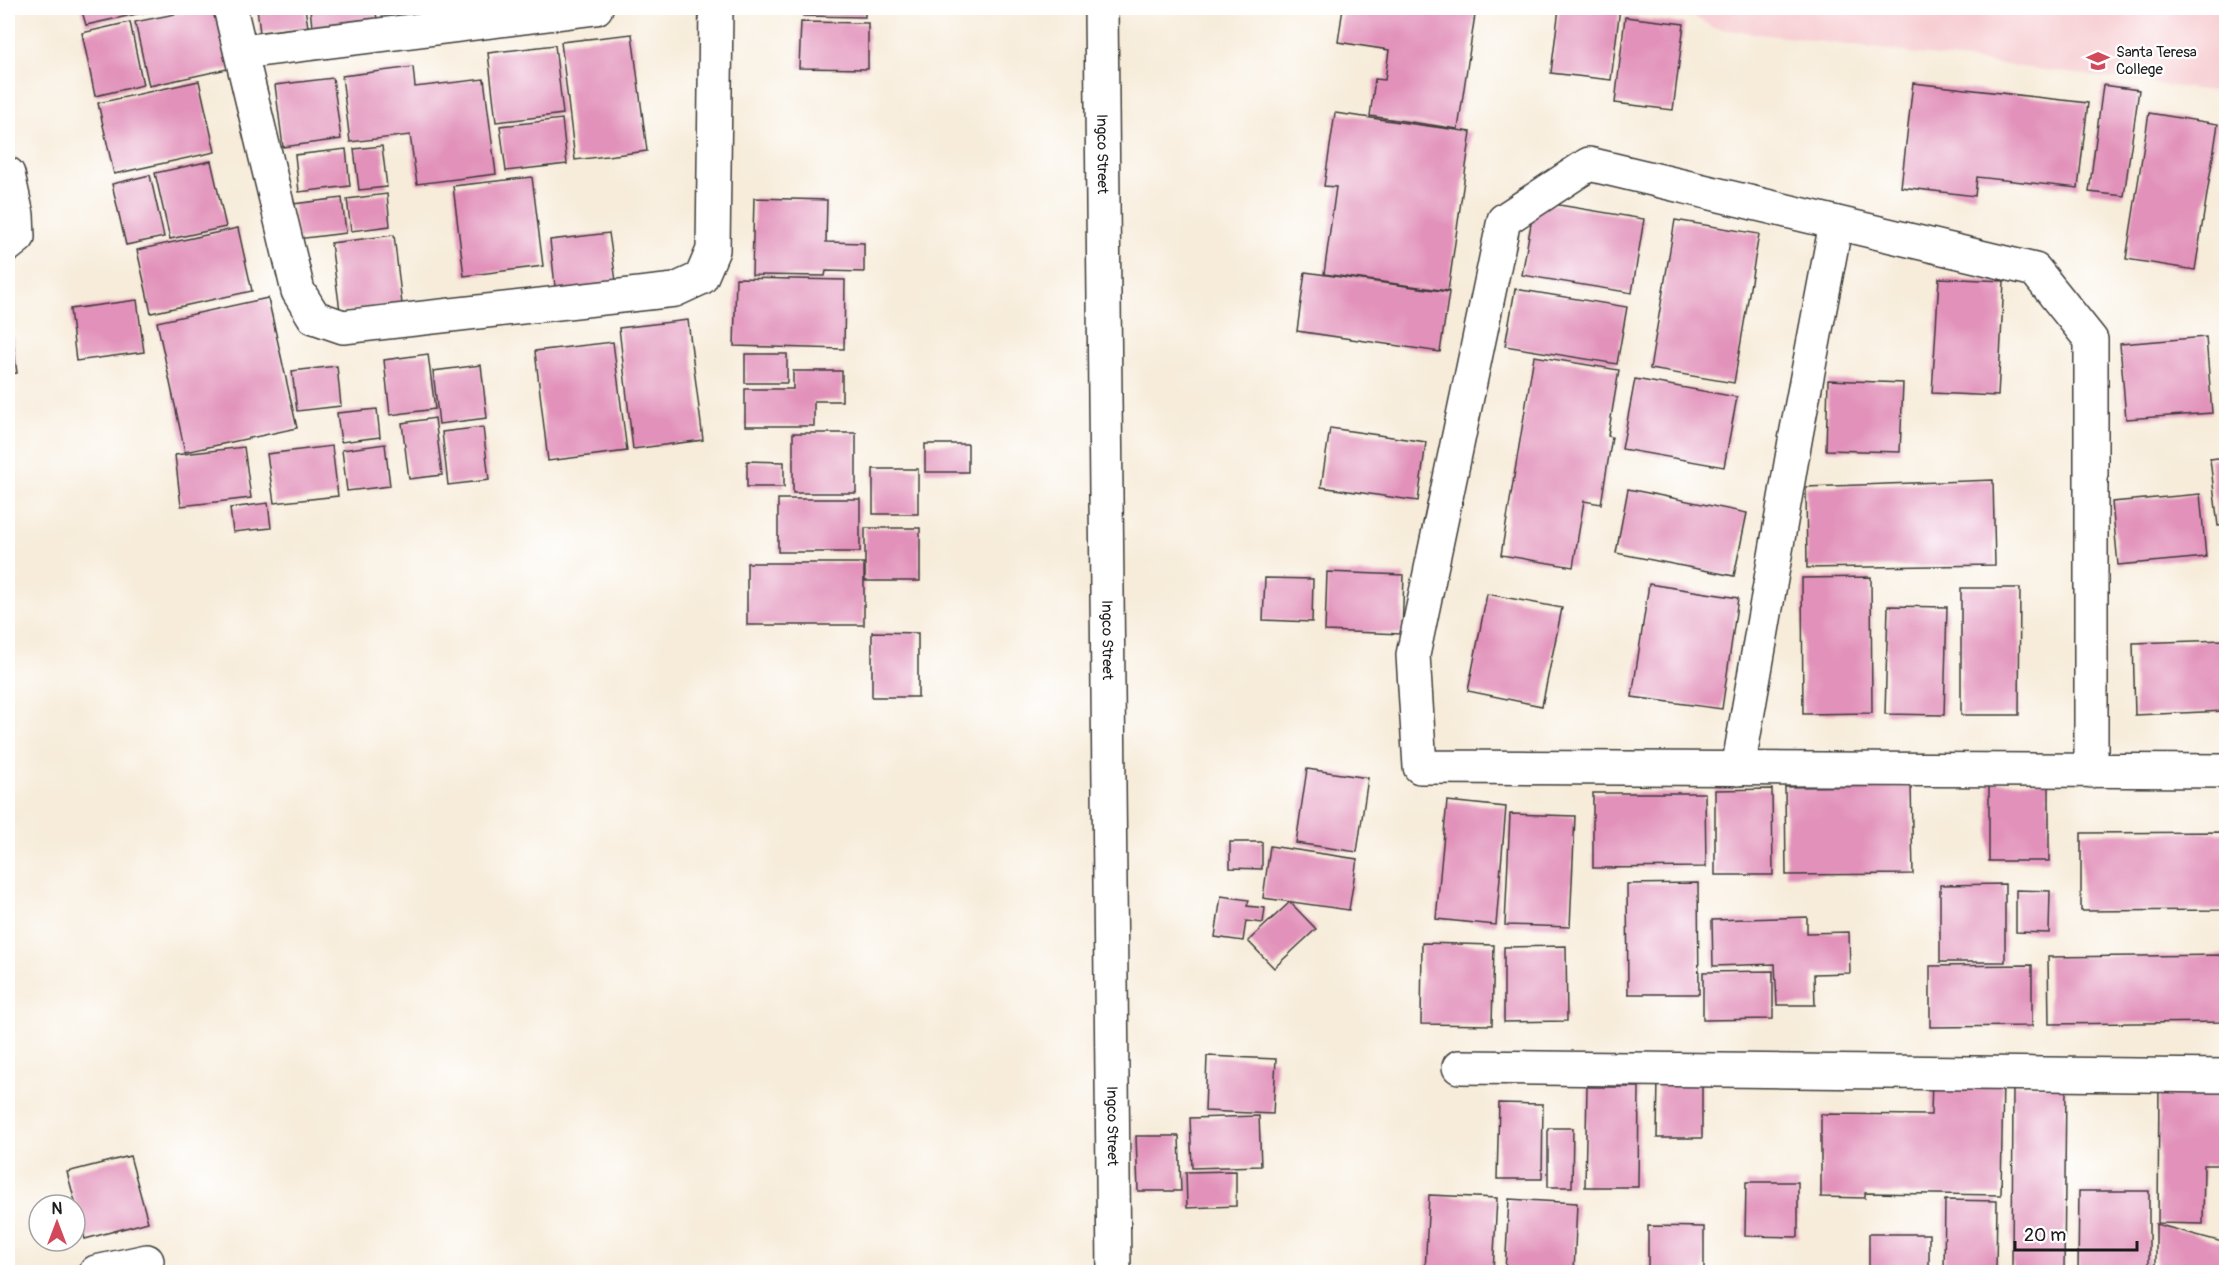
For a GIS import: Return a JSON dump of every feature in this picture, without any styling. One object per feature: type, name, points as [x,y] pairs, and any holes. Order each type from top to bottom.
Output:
[{"type":"street","points":[[230,8],[298,291],[314,317],[343,327],[675,290],[701,278],[713,250],[716,8]]},
{"type":"street","points":[[241,52],[596,8]]},
{"type":"street","name":"Ingco Street","points":[[1101,8],[1114,1272]]},
{"type":"street","points":[[2091,771],[2091,339],[2035,270],[1589,164],[1504,220],[1413,655],[1420,766],[2091,771],[2226,771]]},
{"type":"street","points":[[8,174],[17,215],[13,241]]},
{"type":"street","points":[[1738,768],[1796,435],[1836,223]]},
{"type":"street","points":[[1459,1067],[2226,1076]]},
{"type":"street","points":[[96,1272],[147,1261]]},
{"type":"shaded area","name":"Santa Teresa College","points":[[1679,8],[2226,8],[2226,93],[1713,28]]},
{"type":"building","points":[[81,8],[164,8],[86,25]]},
{"type":"building","points":[[205,8],[219,8],[232,68],[149,86],[135,22]]},
{"type":"building","points":[[257,8],[305,8],[308,27],[260,33]]},
{"type":"building","points":[[310,8],[375,8],[377,19],[312,27]]},
{"type":"building","points":[[803,8],[865,8],[865,17],[803,16]]},
{"type":"building","points":[[1343,8],[1476,8],[1458,129],[1370,116],[1375,79],[1385,80],[1389,50],[1338,42]]},
{"type":"building","points":[[1559,8],[1620,8],[1611,80],[1551,73]]},
{"type":"building","points":[[1625,17],[1684,24],[1673,110],[1615,103]]},
{"type":"building","points":[[130,22],[143,85],[95,96],[82,33]]},
{"type":"building","points":[[801,22],[868,23],[868,69],[799,68]]},
{"type":"building","points":[[632,34],[647,151],[575,160],[561,42]]},
{"type":"building","points":[[555,45],[563,114],[496,122],[488,53]]},
{"type":"building","points":[[413,67],[415,87],[484,79],[496,174],[417,184],[410,135],[350,142],[342,76]]},
{"type":"building","points":[[333,78],[341,139],[283,147],[275,85]]},
{"type":"building","points":[[199,81],[215,152],[114,174],[98,103]]},
{"type":"building","points":[[1913,83],[2088,103],[2078,188],[1977,177],[1975,196],[1901,187]]},
{"type":"building","points":[[2103,85],[2139,90],[2124,196],[2089,192]]},
{"type":"building","points":[[1335,113],[1471,132],[1448,291],[1324,274],[1336,187],[1324,186]]},
{"type":"building","points":[[2149,113],[2218,124],[2195,270],[2126,259]]},
{"type":"building","points":[[562,119],[567,164],[506,171],[500,126]]},
{"type":"building","points":[[382,146],[387,187],[359,190],[354,149]]},
{"type":"building","points":[[346,149],[350,186],[299,192],[295,155]]},
{"type":"building","points":[[211,161],[226,227],[170,239],[155,173]]},
{"type":"building","points":[[150,175],[164,237],[126,245],[112,184]]},
{"type":"building","points":[[532,177],[543,266],[464,276],[453,186]]},
{"type":"building","points":[[387,194],[390,226],[351,231],[347,199]]},
{"type":"building","points":[[342,198],[346,233],[297,239],[293,204]]},
{"type":"building","points":[[754,198],[827,200],[826,242],[864,243],[864,272],[826,271],[825,276],[752,275]]},
{"type":"building","points":[[1535,201],[1644,219],[1632,293],[1522,275]]},
{"type":"building","points":[[1675,220],[1759,234],[1734,383],[1650,369]]},
{"type":"building","points":[[238,228],[252,291],[151,313],[137,250]]},
{"type":"building","points":[[609,233],[617,288],[556,295],[550,240]]},
{"type":"building","points":[[394,235],[402,304],[340,311],[331,243]]},
{"type":"building","points":[[1305,272],[1449,292],[1440,352],[1297,331]]},
{"type":"building","points":[[736,278],[845,280],[844,349],[734,346]]},
{"type":"building","points":[[1939,278],[2004,281],[1998,396],[1932,393]]},
{"type":"building","points":[[1515,289],[1627,307],[1617,364],[1505,346]]},
{"type":"building","points":[[268,298],[297,428],[185,452],[157,322]]},
{"type":"building","points":[[137,300],[144,352],[76,361],[70,309]]},
{"type":"building","points":[[8,313],[17,373],[8,374]]},
{"type":"building","points":[[688,320],[703,440],[633,449],[619,328]]},
{"type":"building","points":[[2206,337],[2212,413],[2126,419],[2120,344]]},
{"type":"building","points":[[613,342],[627,451],[548,461],[535,351]]},
{"type":"building","points":[[428,354],[435,409],[390,415],[384,360]]},
{"type":"building","points":[[745,354],[787,354],[787,383],[745,383]]},
{"type":"building","points":[[1534,356],[1619,370],[1608,436],[1612,437],[1601,504],[1584,501],[1573,567],[1501,555]]},
{"type":"building","points":[[481,365],[487,418],[439,424],[433,371]]},
{"type":"building","points":[[337,366],[341,406],[297,411],[292,371]]},
{"type":"building","points":[[793,371],[842,371],[842,401],[814,401],[814,426],[745,426],[745,389],[793,389]]},
{"type":"building","points":[[1635,379],[1737,397],[1724,467],[1622,449]]},
{"type":"building","points":[[1828,380],[1903,383],[1900,452],[1826,450]]},
{"type":"building","points":[[377,409],[380,437],[341,442],[337,413]]},
{"type":"building","points":[[435,418],[442,475],[409,479],[402,423]]},
{"type":"building","points":[[483,427],[489,480],[448,485],[442,432]]},
{"type":"building","points":[[1330,428],[1426,442],[1418,501],[1321,487]]},
{"type":"building","points":[[793,433],[856,433],[856,493],[793,493]]},
{"type":"building","points":[[385,444],[390,486],[347,491],[342,450]]},
{"type":"building","points":[[925,444],[968,444],[968,472],[925,472]]},
{"type":"building","points":[[332,446],[338,496],[274,503],[267,454]]},
{"type":"building","points":[[244,447],[251,498],[181,506],[175,455]]},
{"type":"building","points":[[2226,457],[2226,525],[2218,526],[2210,459]]},
{"type":"building","points":[[747,461],[784,462],[784,487],[747,487]]},
{"type":"building","points":[[873,469],[918,469],[918,514],[873,514]]},
{"type":"building","points":[[1993,480],[1995,565],[1807,568],[1806,487]]},
{"type":"building","points":[[1628,489],[1747,513],[1734,576],[1616,553]]},
{"type":"building","points":[[2200,494],[2206,557],[2118,565],[2112,502]]},
{"type":"building","points":[[778,499],[860,499],[860,552],[778,552]]},
{"type":"building","points":[[268,503],[271,528],[233,532],[230,508]]},
{"type":"building","points":[[865,528],[920,528],[920,581],[865,581]]},
{"type":"building","points":[[747,563],[864,563],[864,625],[747,625]]},
{"type":"building","points":[[1327,572],[1404,575],[1402,634],[1325,631]]},
{"type":"building","points":[[1871,577],[1872,713],[1803,714],[1802,578]]},
{"type":"building","points":[[1265,578],[1313,579],[1312,622],[1263,620]]},
{"type":"building","points":[[1649,584],[1738,598],[1722,709],[1632,697]]},
{"type":"building","points":[[1961,588],[2020,588],[2019,715],[1961,715]]},
{"type":"building","points":[[1487,594],[1562,608],[1542,706],[1468,691]]},
{"type":"building","points":[[1888,606],[1947,607],[1944,715],[1885,714]]},
{"type":"building","points":[[872,632],[918,633],[918,697],[872,697]]},
{"type":"building","points":[[2226,640],[2226,711],[2135,715],[2133,643]]},
{"type":"building","points":[[1307,769],[1368,778],[1357,852],[1296,843]]},
{"type":"building","points":[[1989,782],[2049,782],[2049,861],[1989,861]]},
{"type":"building","points":[[1911,786],[1913,874],[1786,875],[1785,787]]},
{"type":"building","points":[[1772,789],[1773,875],[1715,875],[1715,790]]},
{"type":"building","points":[[1593,793],[1705,793],[1706,867],[1593,868]]},
{"type":"building","points":[[1447,801],[1506,807],[1496,925],[1436,919]]},
{"type":"building","points":[[1510,814],[1575,816],[1570,927],[1505,925]]},
{"type":"building","points":[[2226,832],[2226,910],[2081,911],[2081,833]]},
{"type":"building","points":[[1230,842],[1262,842],[1262,869],[1230,868]]},
{"type":"building","points":[[1270,846],[1357,859],[1349,910],[1263,898]]},
{"type":"building","points":[[1698,883],[1699,994],[1628,994],[1627,884]]},
{"type":"building","points":[[2005,884],[2005,962],[1940,962],[1940,885]]},
{"type":"building","points":[[2016,890],[2050,891],[2049,933],[2016,932]]},
{"type":"building","points":[[1221,896],[1249,900],[1247,906],[1265,908],[1263,923],[1246,921],[1243,941],[1215,937]]},
{"type":"building","points":[[1290,902],[1316,929],[1274,968],[1248,941]]},
{"type":"building","points":[[1807,917],[1807,933],[1849,932],[1850,973],[1814,974],[1815,1005],[1777,1005],[1775,964],[1713,966],[1712,920]]},
{"type":"building","points":[[1422,943],[1494,945],[1492,1025],[1421,1024]]},
{"type":"building","points":[[1566,946],[1567,1021],[1504,1022],[1504,947]]},
{"type":"building","points":[[2226,955],[2226,1022],[2049,1024],[2048,957]]},
{"type":"building","points":[[2032,965],[2032,1026],[1930,1027],[1930,966]]},
{"type":"building","points":[[1773,971],[1773,1019],[1703,1020],[1703,972]]},
{"type":"building","points":[[1207,1056],[1276,1059],[1273,1114],[1205,1111]]},
{"type":"building","points":[[1658,1077],[1702,1077],[1702,1138],[1657,1138]]},
{"type":"building","points":[[1932,1077],[2003,1078],[2001,1195],[1865,1193],[1865,1198],[1821,1197],[1821,1114],[1931,1115]]},
{"type":"building","points":[[2159,1081],[2226,1081],[2226,1165],[2204,1165],[2203,1224],[2158,1223]]},
{"type":"building","points":[[2013,1085],[2066,1086],[2064,1272],[2012,1272]]},
{"type":"building","points":[[1587,1087],[1639,1087],[1638,1187],[1585,1187]]},
{"type":"building","points":[[1499,1103],[1543,1104],[1542,1179],[1497,1179]]},
{"type":"building","points":[[1259,1116],[1261,1166],[1192,1168],[1190,1118]]},
{"type":"building","points":[[1548,1128],[1573,1128],[1572,1187],[1548,1187]]},
{"type":"building","points":[[1136,1136],[1179,1136],[1181,1191],[1138,1191]]},
{"type":"building","points":[[130,1156],[148,1222],[87,1238],[87,1193],[73,1193],[67,1172]]},
{"type":"building","points":[[1236,1171],[1236,1206],[1187,1208],[1186,1172]]},
{"type":"building","points":[[1746,1182],[1798,1182],[1798,1237],[1745,1236]]},
{"type":"building","points":[[2079,1191],[2149,1191],[2149,1272],[2078,1272]]},
{"type":"building","points":[[1429,1195],[1497,1198],[1493,1272],[1425,1272]]},
{"type":"building","points":[[1509,1199],[1577,1203],[1574,1272],[1505,1272]]},
{"type":"building","points":[[1945,1200],[1997,1201],[1996,1272],[1944,1272]]},
{"type":"building","points":[[2156,1224],[2226,1243],[2226,1272],[2156,1272]]},
{"type":"building","points":[[1648,1226],[1704,1227],[1704,1272],[1648,1272]]},
{"type":"building","points":[[1869,1234],[1929,1234],[1929,1272],[1869,1272]]},
{"type":"place","name":"Santa Teresa College","points":[[2098,61]]}]
